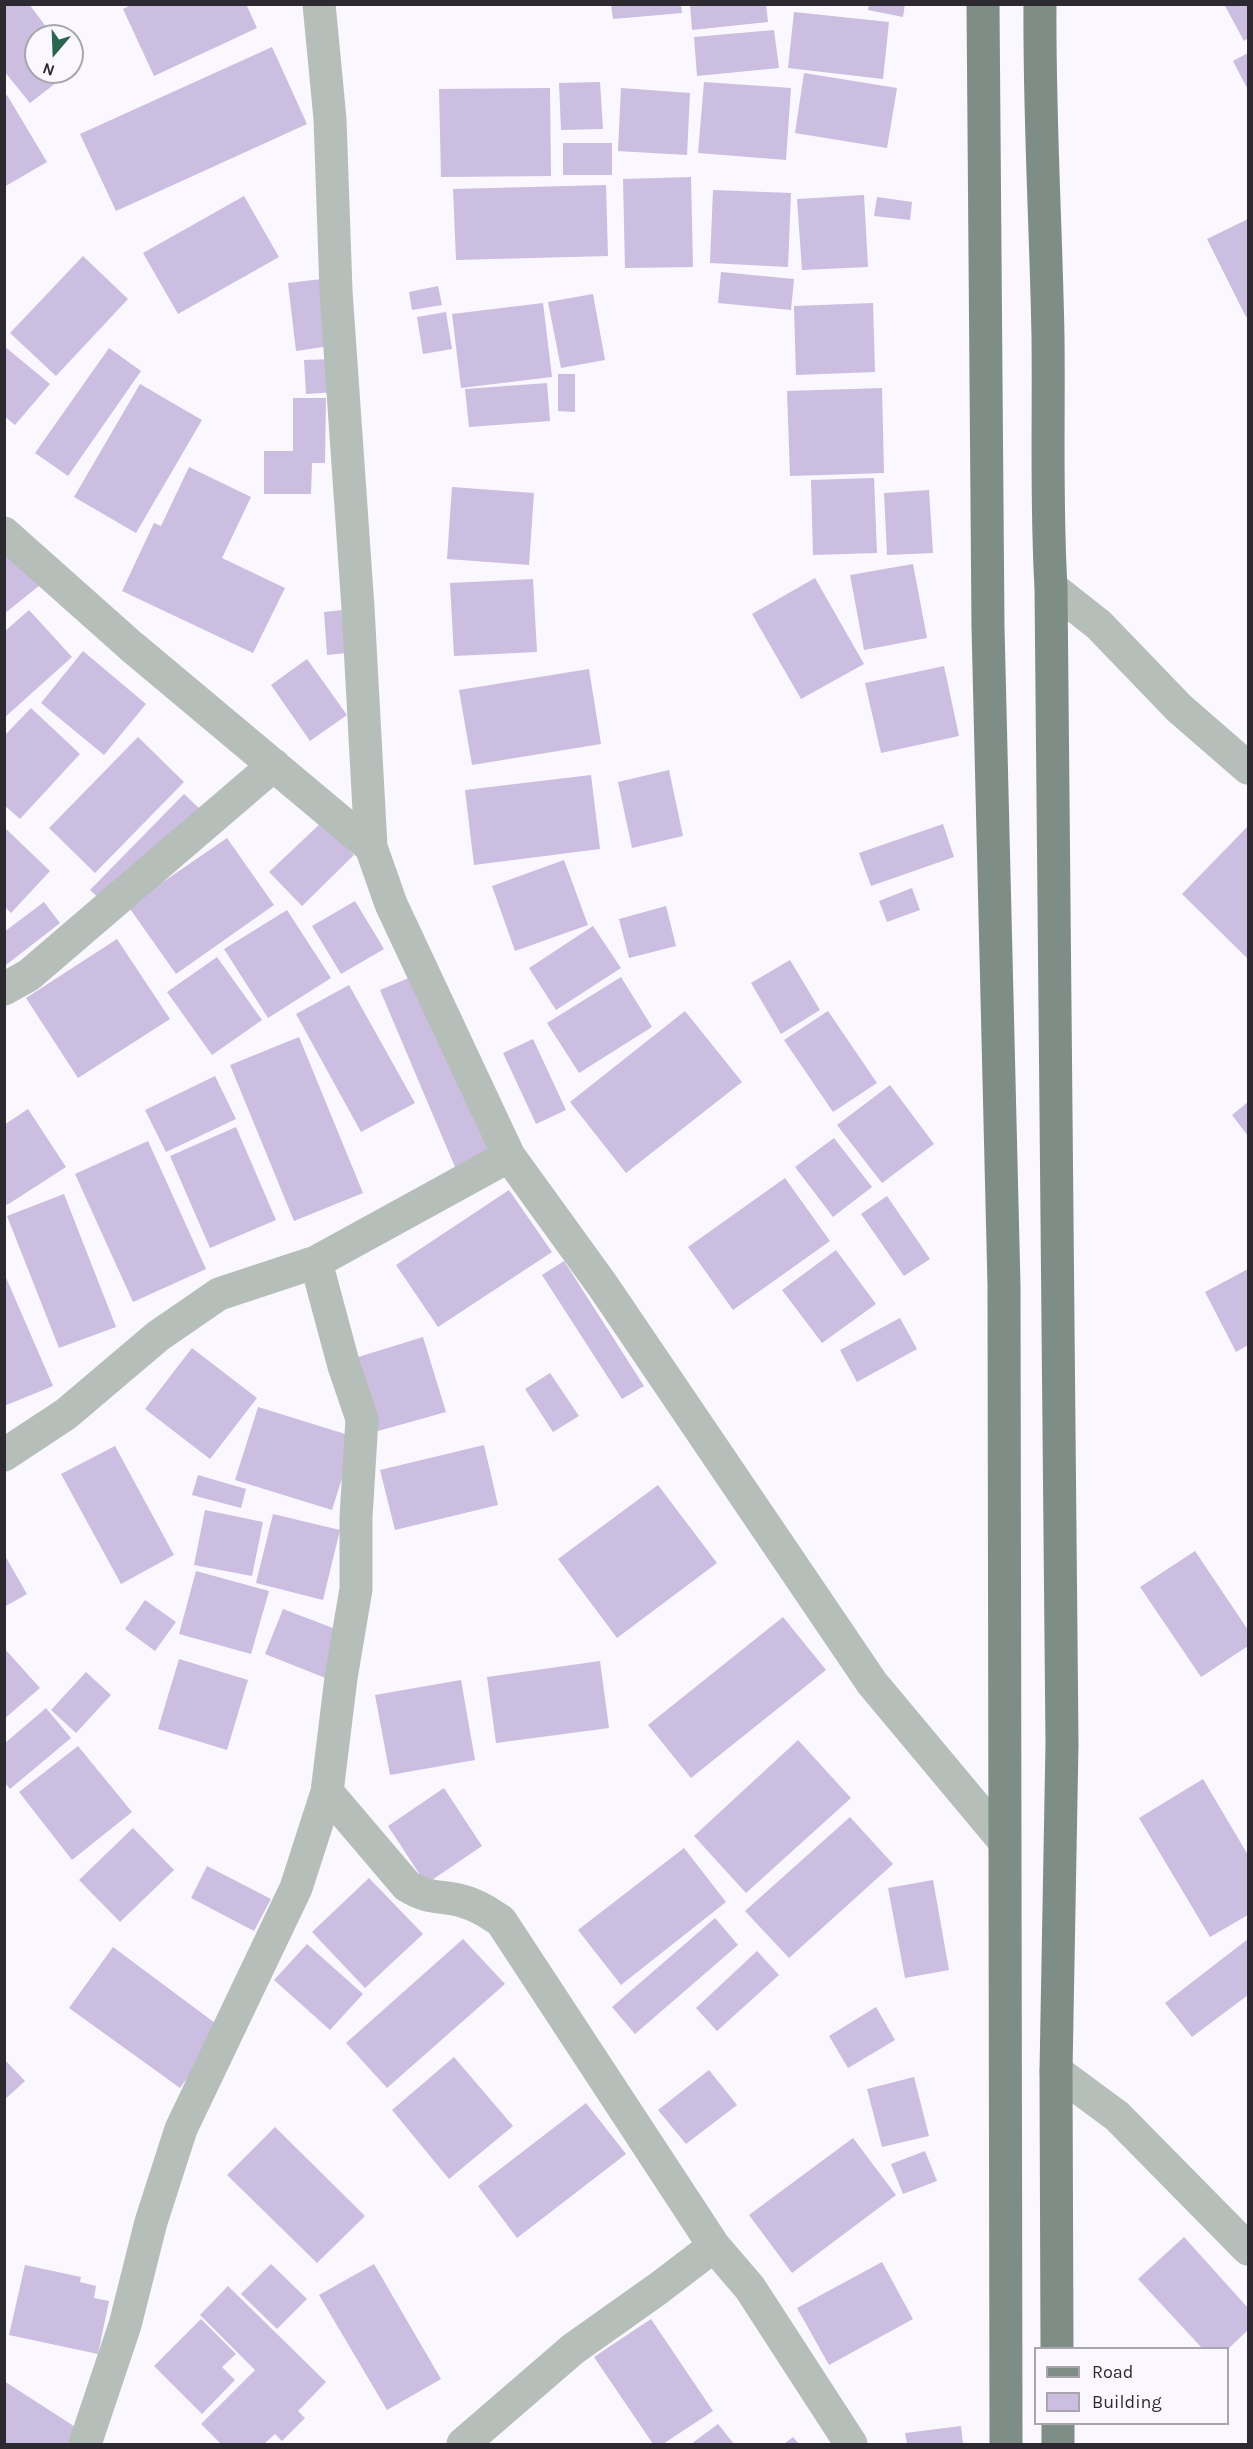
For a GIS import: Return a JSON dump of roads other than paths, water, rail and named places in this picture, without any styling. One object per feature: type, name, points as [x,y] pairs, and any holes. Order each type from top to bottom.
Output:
[{"type":"main road","points":[[983,4],[988,627],[1004,1286],[1006,2445]]},
{"type":"main road","points":[[1040,4],[1039,76],[1048,336],[1047,523],[1051,587],[1062,1743],[1056,2071],[1057,2347]]},
{"type":"main road","points":[[1058,2425],[1058,2445]]},
{"type":"street","points":[[319,4],[330,119],[336,291],[371,847],[391,904],[509,1156],[603,1286],[872,1683],[1004,1841]]},
{"type":"street","points":[[4,533],[131,646],[371,847]]},
{"type":"street","points":[[1051,587],[1099,625],[1179,708],[1248,768]]},
{"type":"street","points":[[4,989],[29,975],[274,765]]},
{"type":"street","points":[[4,1455],[66,1414],[158,1336],[219,1294],[316,1262],[509,1156]]},
{"type":"street","points":[[85,2445],[125,2325],[151,2222],[181,2129],[297,1888],[327,1792],[341,1678],[356,1589],[356,1517],[362,1419],[344,1366],[316,1262]]},
{"type":"street","points":[[327,1792],[407,1886],[421,1894],[460,1900],[478,1907],[501,1922],[714,2246],[750,2288],[851,2445]]},
{"type":"street","points":[[1056,2071],[1117,2116],[1248,2249]]},
{"type":"street","points":[[463,2445],[573,2349],[714,2246]]}]
